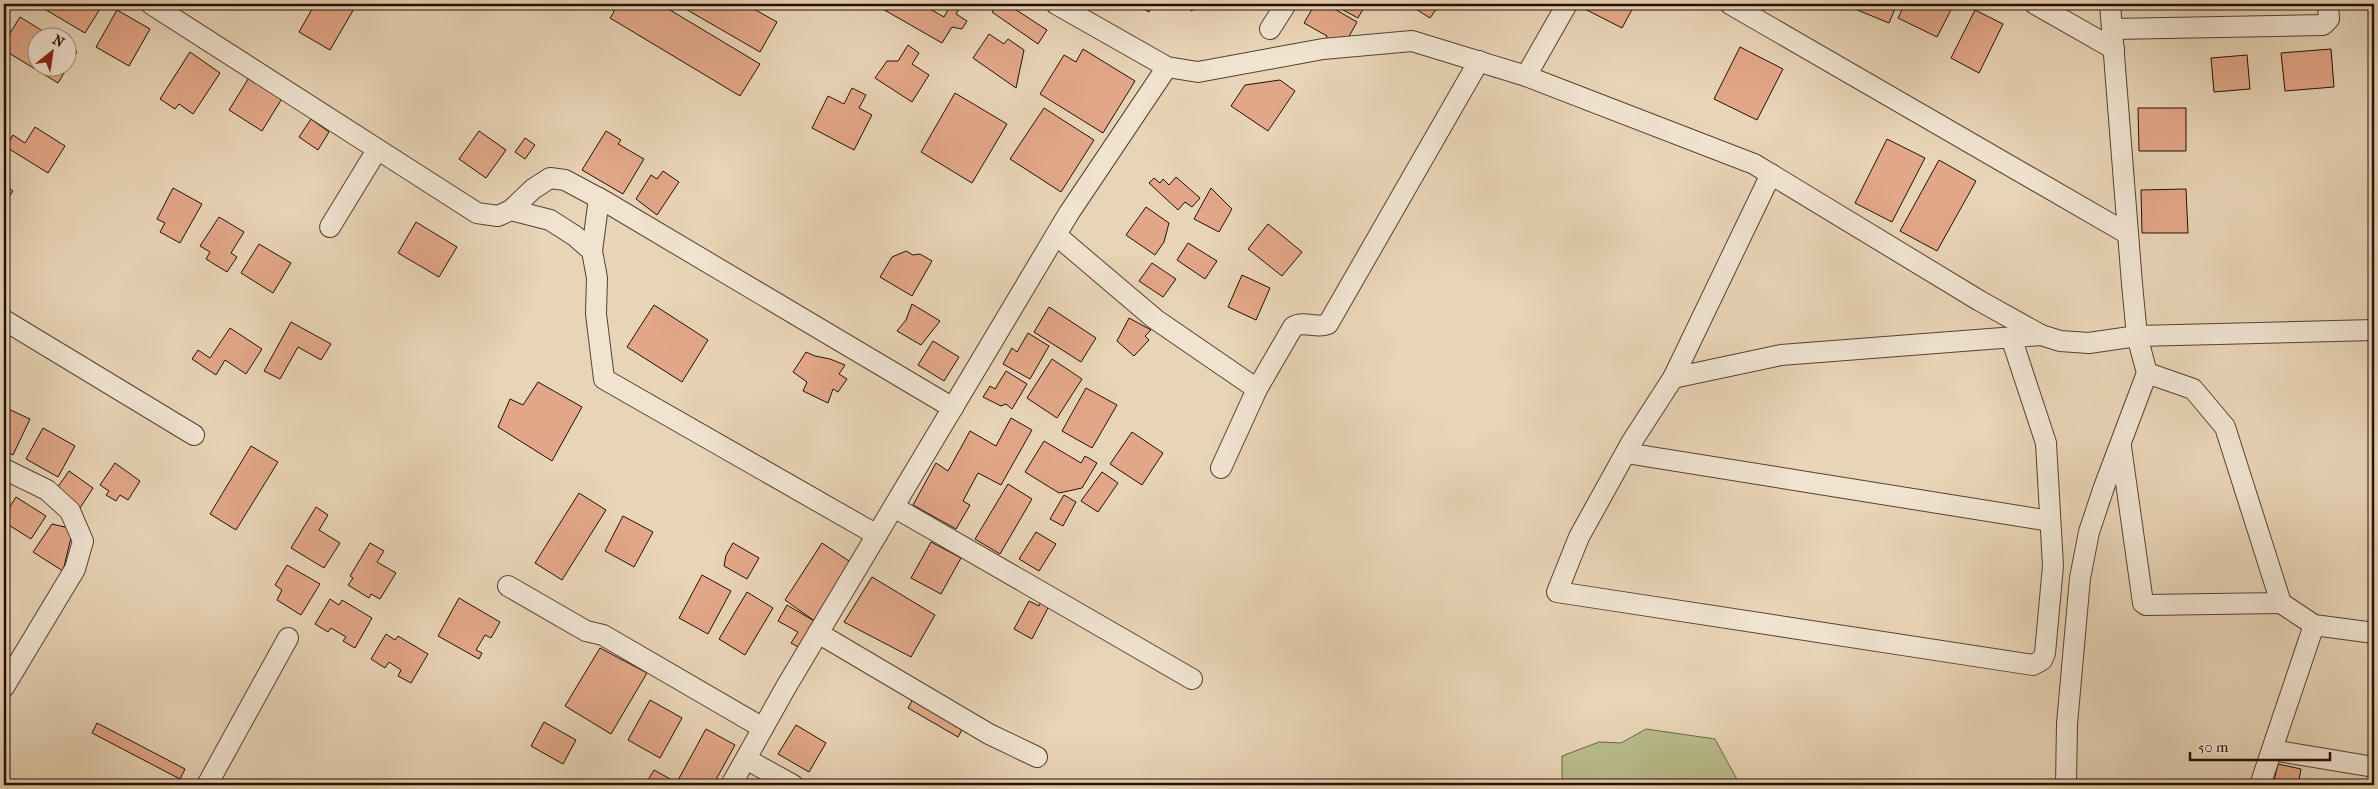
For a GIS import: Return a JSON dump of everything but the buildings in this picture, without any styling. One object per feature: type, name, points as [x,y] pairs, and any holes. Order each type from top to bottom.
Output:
[{"type":"street","points":[[151,4],[477,213],[498,216],[511,210],[533,189],[550,178],[565,180],[599,198],[953,408]]},
{"type":"street","points":[[1056,4],[1167,68],[1198,72],[1323,49],[1412,41],[1526,76],[1754,164],[1980,301],[2042,335],[2060,341],[2089,343],[2137,336],[2374,330]]},
{"type":"street","points":[[1270,29],[1286,4]]},
{"type":"street","points":[[1526,76],[1567,4]]},
{"type":"street","points":[[1730,4],[2128,234]]},
{"type":"street","points":[[2035,4],[2114,49]]},
{"type":"street","points":[[2066,785],[2067,724],[2080,578],[2089,532],[2147,373],[2137,336],[2110,4]]},
{"type":"street","points":[[2112,29],[2323,25],[2329,19],[2328,4]]},
{"type":"street","points":[[1221,468],[1257,389],[1295,325],[1323,326],[1328,324],[1479,61]]},
{"type":"street","points":[[731,785],[818,633],[1056,235],[1167,68]]},
{"type":"street","points":[[330,227],[377,150]]},
{"type":"street","points":[[1771,174],[1673,378],[1626,453],[1579,537],[1557,592],[2033,665],[2042,660],[2045,653],[2052,566],[2046,443],[2011,337]]},
{"type":"street","points":[[599,198],[592,251],[598,278],[596,314],[604,379],[877,535]]},
{"type":"street","points":[[511,210],[550,220],[575,236],[592,251]]},
{"type":"street","points":[[1056,235],[1155,320],[1257,389]]},
{"type":"street","points":[[4,320],[194,435]]},
{"type":"street","points":[[1673,378],[1781,355],[2042,335]]},
{"type":"street","points":[[2147,373],[2192,389],[2225,427],[2281,603]]},
{"type":"street","points":[[2121,445],[2143,603],[2146,605],[2281,603],[2314,624],[2374,633]]},
{"type":"street","points":[[1626,453],[2050,521]]},
{"type":"street","points":[[4,469],[46,490],[70,511],[83,541],[75,569],[4,687]]},
{"type":"street","points":[[894,507],[1192,679]]},
{"type":"street","points":[[508,586],[586,631],[603,635],[763,728]]},
{"type":"street","points":[[2260,785],[2314,624]]},
{"type":"street","points":[[818,633],[990,734],[1037,757]]},
{"type":"street","points":[[207,785],[288,638]]},
{"type":"street","points":[[2272,750],[2374,767]]},
{"type":"street","points":[[746,759],[793,785]]},
{"type":"green space","points":[[1646,729],[1715,739],[1740,785],[1565,785],[1562,777],[1562,756],[1599,742],[1621,743]]}]
